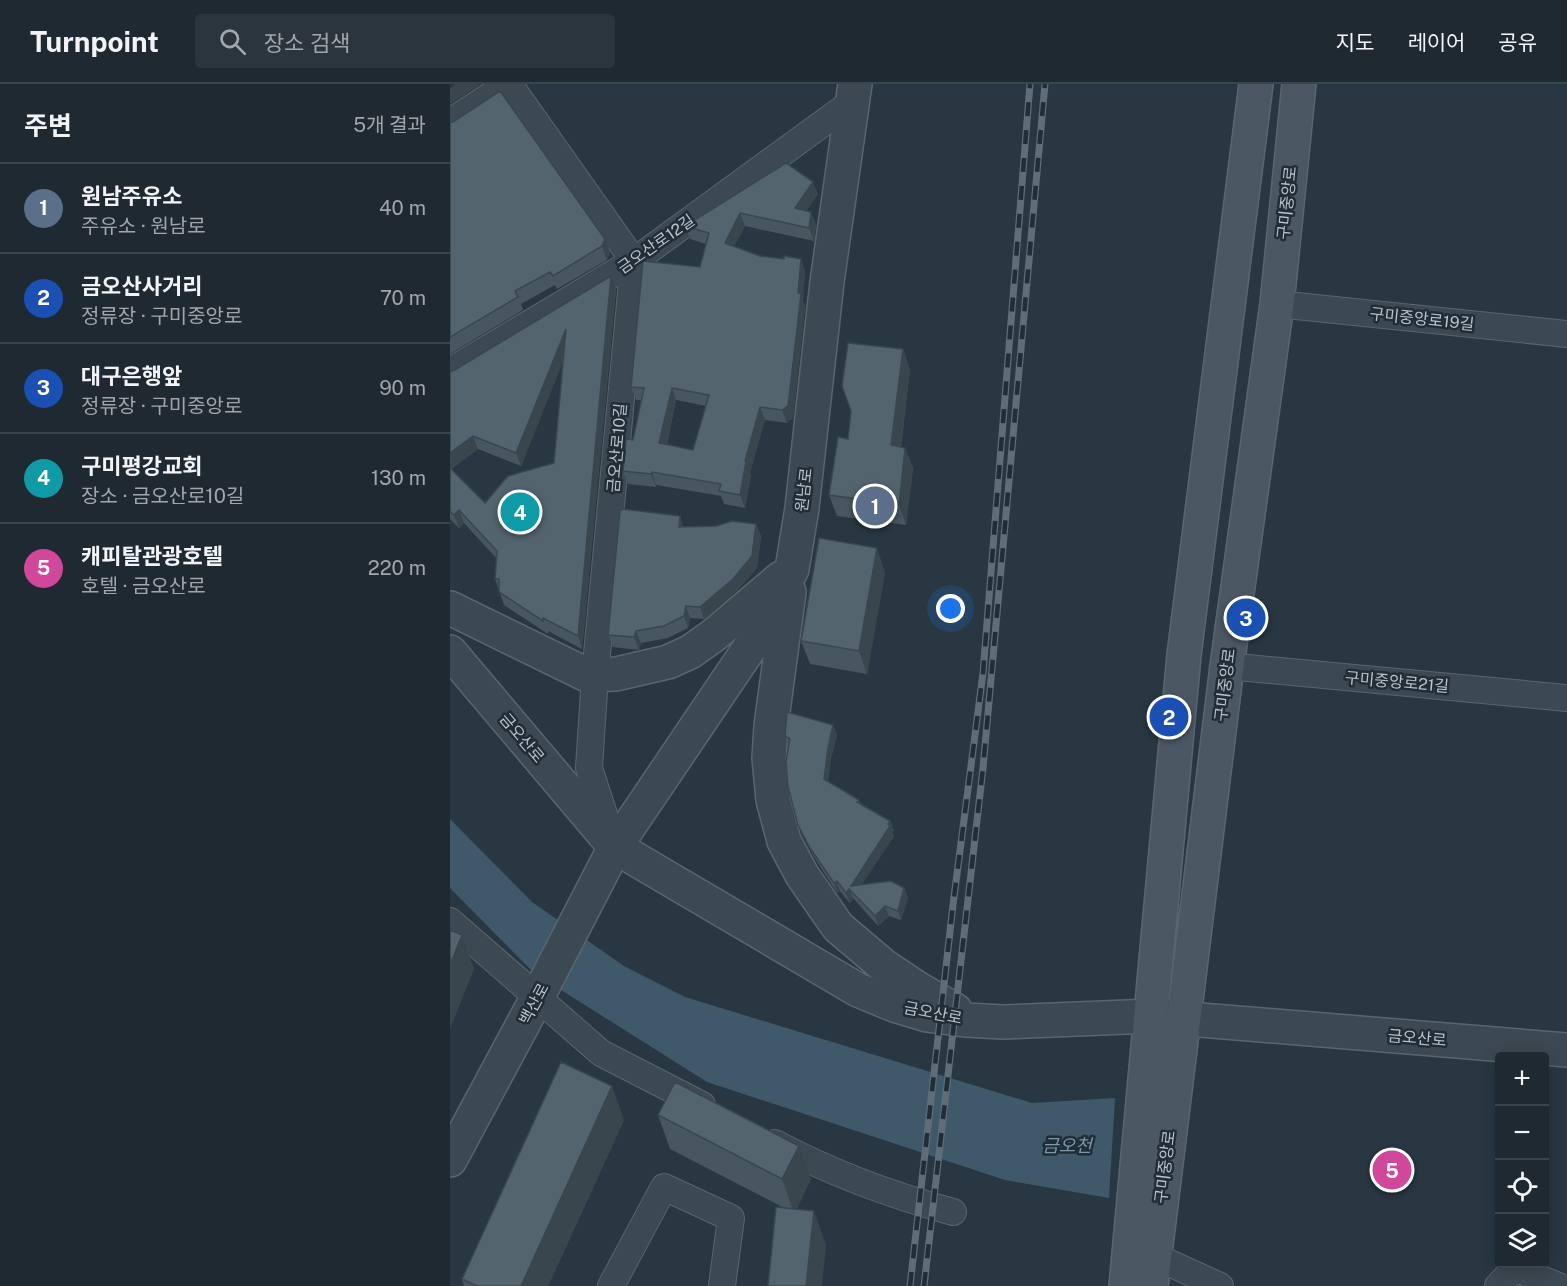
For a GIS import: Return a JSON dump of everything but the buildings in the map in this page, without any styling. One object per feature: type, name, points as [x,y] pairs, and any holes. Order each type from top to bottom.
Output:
[{"type":"main road","name":"구미중앙로","points":[[1153,1271],[1168,1017],[1184,655],[1256,84]]},
{"type":"main road","name":"구미중앙로","points":[[1126,1286],[1227,666],[1277,304],[1299,84]]},
{"type":"street","points":[[450,122],[508,84],[634,261]]},
{"type":"street","name":"금오산로12길","points":[[450,371],[634,261],[854,93]]},
{"type":"street","name":"원남로","points":[[615,847],[753,644],[792,569],[802,508],[827,282],[854,93]]},
{"type":"street","name":"금오산로10길","points":[[615,847],[589,768],[595,675],[634,261]]},
{"type":"street","name":"구미중앙로19길","points":[[1277,304],[1567,334]]},
{"type":"street","points":[[450,608],[587,675],[616,674],[642,670],[690,652],[714,635],[792,569]]},
{"type":"street","points":[[792,569],[771,726],[769,758],[773,800],[784,841],[802,875],[838,927],[884,966],[973,1020]]},
{"type":"street","name":"금오산로","points":[[450,652],[615,847],[858,990],[894,1005],[927,1015],[973,1020],[1003,1022],[1168,1017],[1553,1053]]},
{"type":"street","name":"구미중앙로21길","points":[[1227,666],[1567,698]]},
{"type":"street","name":"백산로","points":[[450,1160],[615,847]]},
{"type":"street","points":[[450,921],[601,1053],[725,1117]]},
{"type":"street","points":[[756,1134],[818,1166],[909,1200],[953,1212]]},
{"type":"street","points":[[611,1286],[664,1187],[730,1218],[722,1286]]},
{"type":"street","points":[[1153,1271],[1220,1286]]},
{"type":"street","points":[[1510,1272],[1558,1286]]},
{"type":"water","name":"금오천","points":[[450,819],[532,902],[624,966],[685,997],[1032,1103],[1115,1098],[1109,1198],[1005,1180],[707,1082],[534,973],[450,888]]},
{"type":"railway","points":[[910,1286],[953,905],[983,673],[1030,84]]},
{"type":"railway","points":[[924,1286],[983,768],[1045,84]]},
{"type":"place","name":"원남주유소","points":[[875,506]]},
{"type":"place","name":"구미평강교회","points":[[520,512]]},
{"type":"place","name":"대구은행앞","points":[[1246,618]]},
{"type":"place","name":"금오산사거리","points":[[1169,717]]},
{"type":"place","name":"캐피탈관광호텔","points":[[1392,1170]]}]
